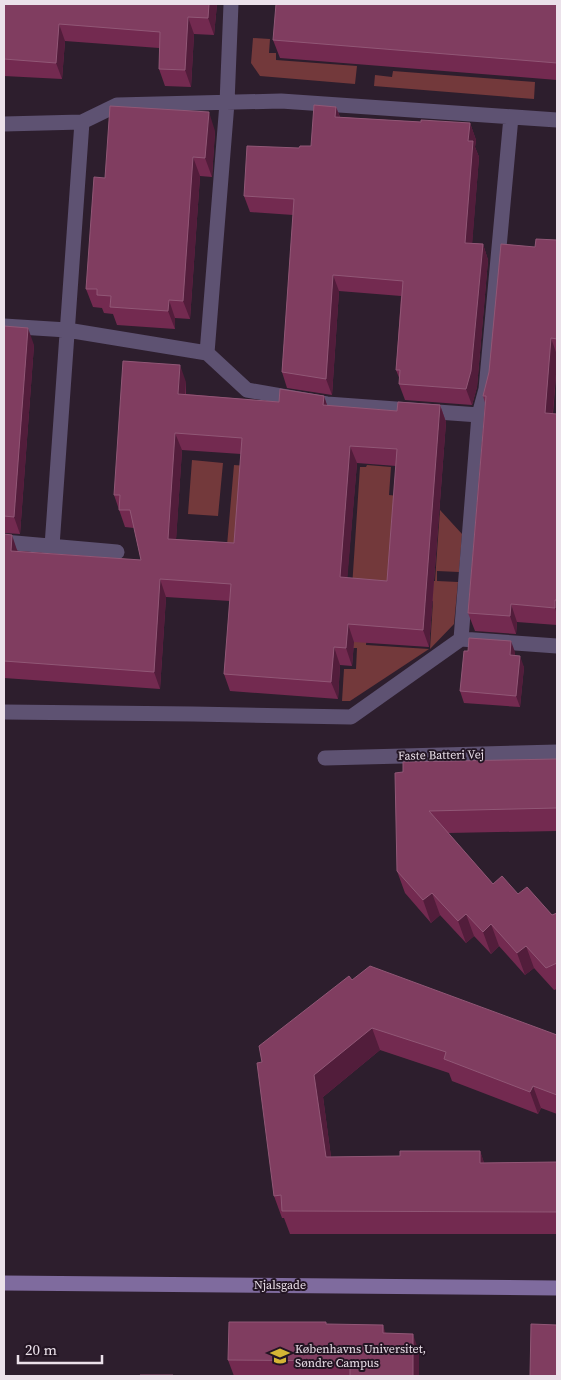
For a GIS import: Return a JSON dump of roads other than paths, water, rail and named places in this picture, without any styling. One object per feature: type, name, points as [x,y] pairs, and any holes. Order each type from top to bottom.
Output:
[{"type":"street","points":[[207,354],[227,103],[231,4]]},
{"type":"street","points":[[4,124],[82,122],[117,105],[281,101],[557,120]]},
{"type":"street","points":[[461,639],[479,415],[486,389],[511,117]]},
{"type":"street","points":[[52,546],[82,122]]},
{"type":"street","points":[[4,326],[67,330],[207,354],[247,390],[327,404],[479,415]]},
{"type":"street","points":[[4,542],[117,552]]},
{"type":"street","points":[[4,712],[351,717],[461,639],[557,646]]},
{"type":"street","name":"Faste Batteri Vej","points":[[325,758],[557,752]]},
{"type":"street","name":"Njalsgade","points":[[4,1283],[557,1288]]},
{"type":"place","name":"Københavns Universitet, Søndre Campus","points":[[280,1356]]}]
